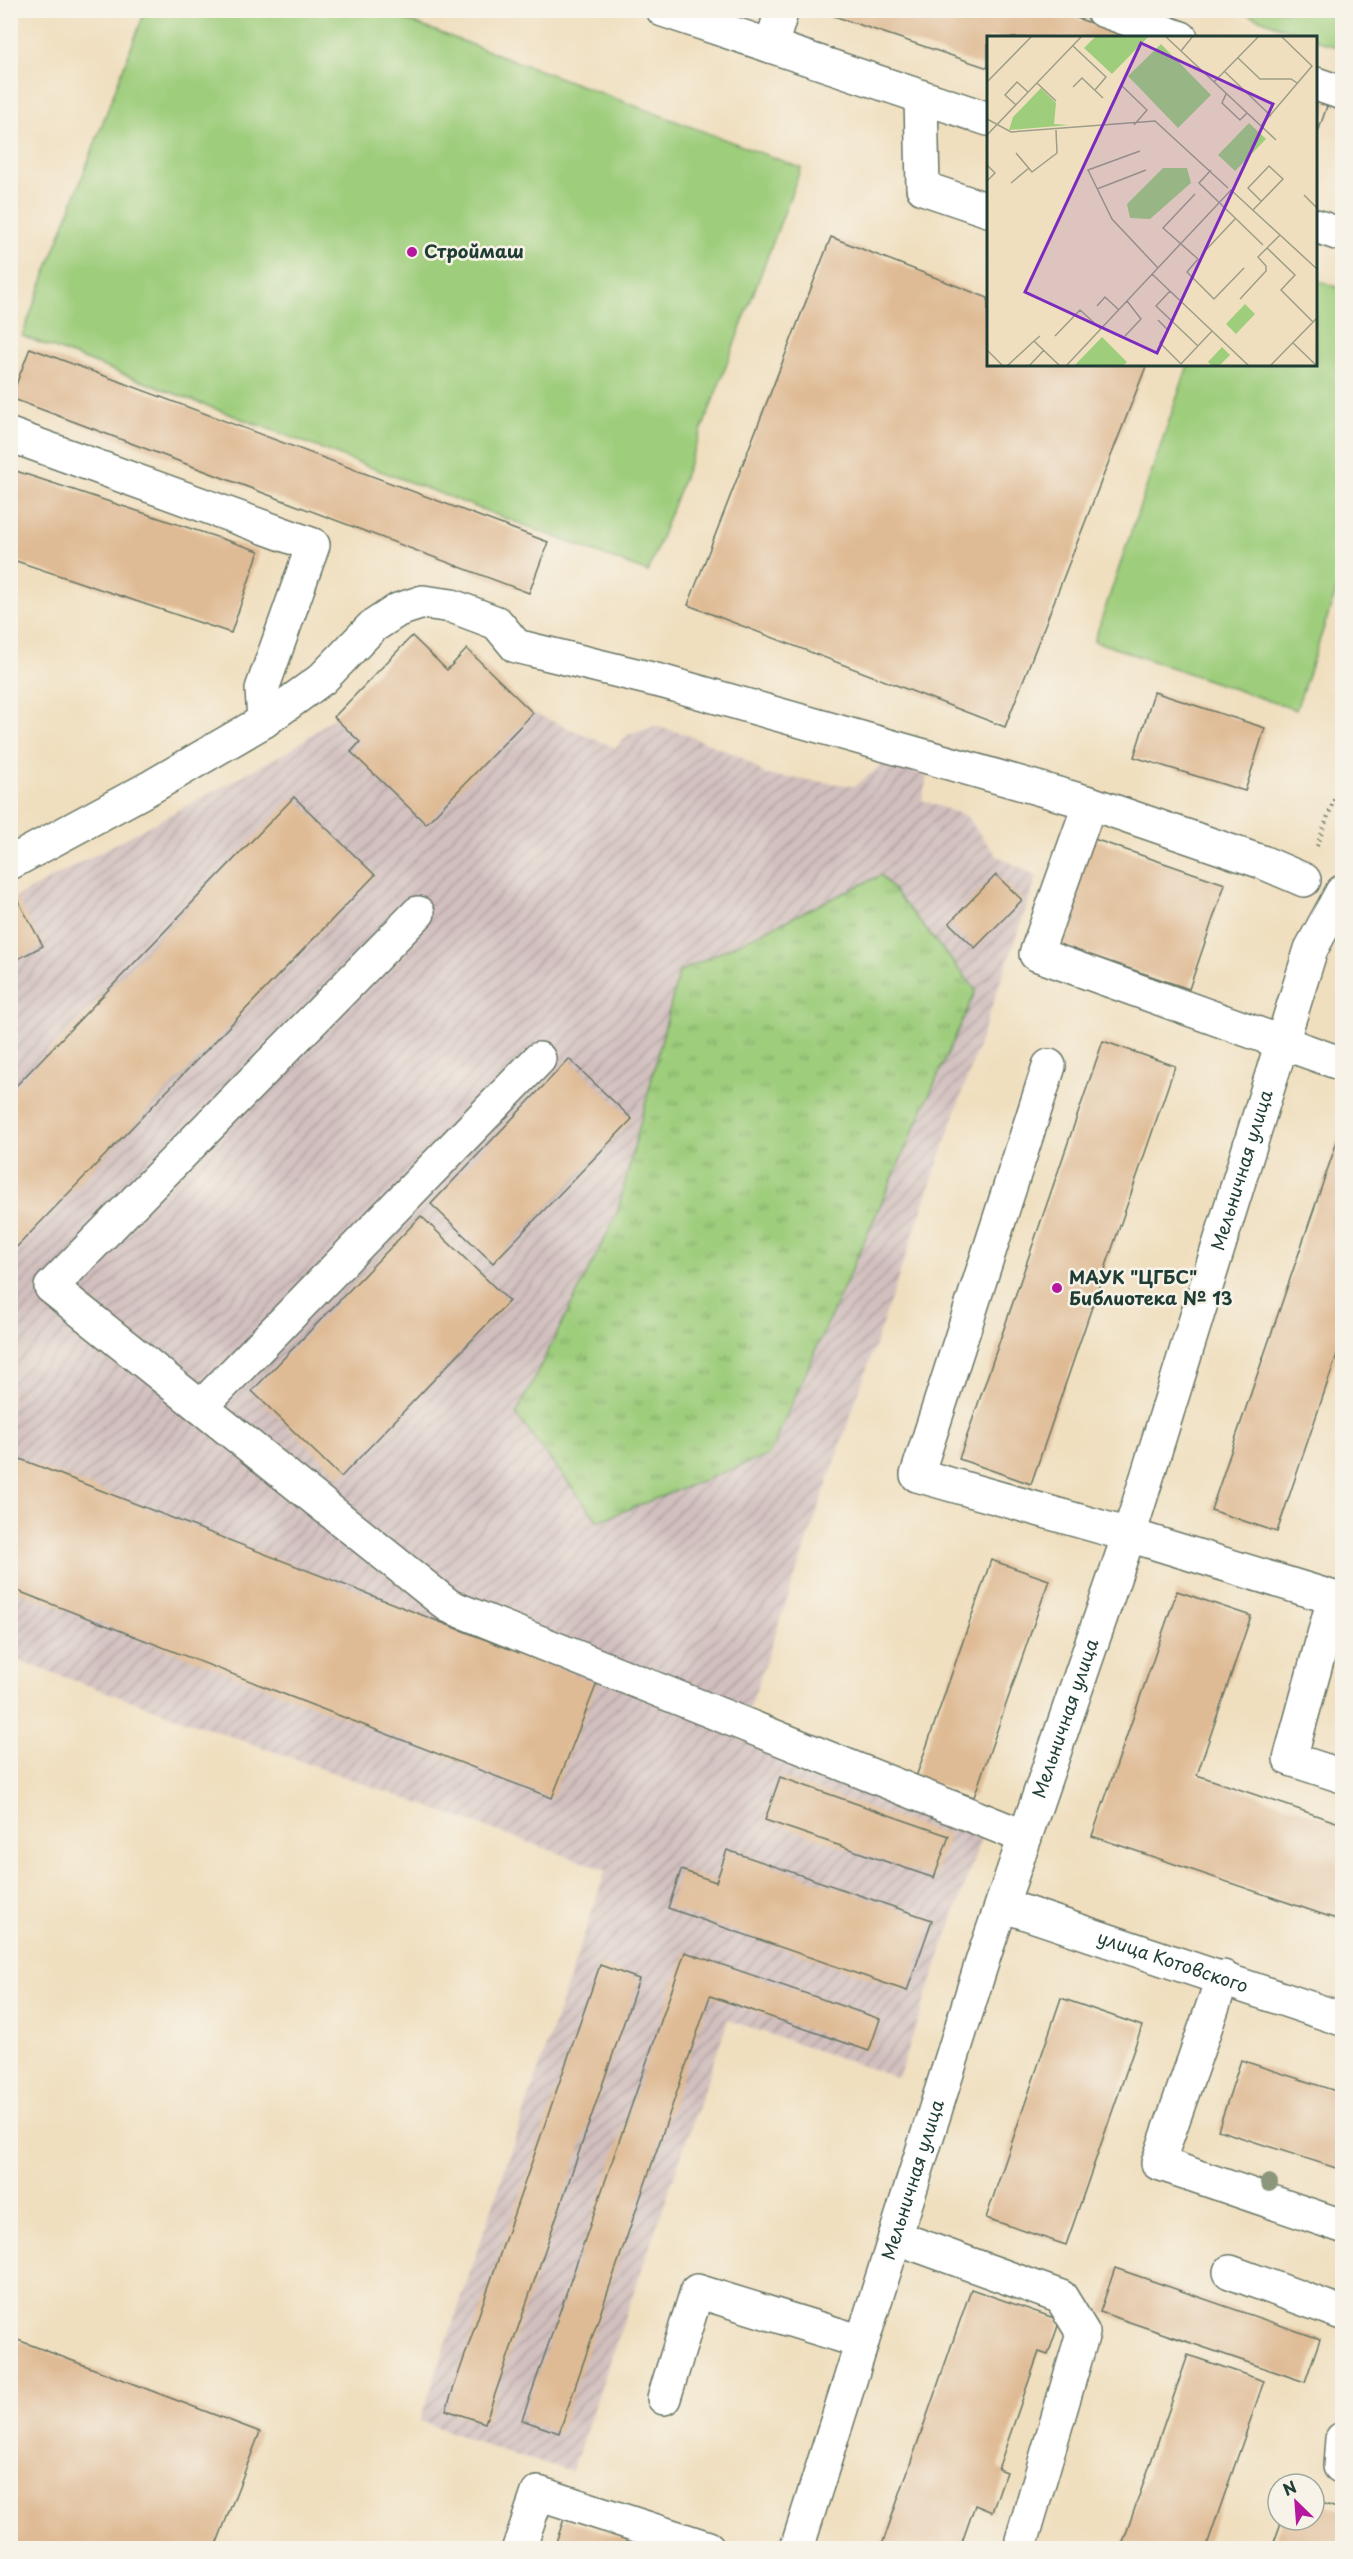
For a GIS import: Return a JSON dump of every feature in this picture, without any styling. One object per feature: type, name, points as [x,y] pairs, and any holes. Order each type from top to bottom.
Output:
[{"type":"street","points":[[663,10],[987,119]]},
{"type":"street","points":[[771,46],[782,10]]},
{"type":"street","points":[[1102,10],[1174,36]]},
{"type":"street","points":[[1317,84],[1342,93]]},
{"type":"street","points":[[921,97],[923,188],[987,210]]},
{"type":"street","points":[[10,435],[313,545],[262,689],[264,721]]},
{"type":"street","points":[[10,863],[151,787],[264,721],[322,679],[372,627],[398,610],[423,602],[452,606],[497,623],[516,646],[698,691],[1090,803],[1262,862],[1304,880]]},
{"type":"street","points":[[1090,803],[1036,954],[1342,1064]]},
{"type":"street","name":"Мельничная улица","points":[[797,2548],[1002,1905],[1129,1535],[1280,1043],[1311,949],[1342,892]]},
{"type":"street","points":[[418,913],[51,1287],[449,1606],[1025,1837]]},
{"type":"street","points":[[201,1407],[539,1059]]},
{"type":"street","points":[[1049,1065],[917,1475],[1129,1535],[1334,1598],[1290,1759],[1342,1776]]},
{"type":"street","name":"улица Котовского","points":[[1002,1905],[1342,2019]]},
{"type":"street","points":[[1222,1977],[1158,2163],[1342,2226]]},
{"type":"street","points":[[895,2237],[1061,2297],[1083,2333],[1022,2540]]},
{"type":"street","points":[[1230,2272],[1342,2313]]},
{"type":"street","points":[[664,2398],[697,2291],[862,2342]]},
{"type":"street","points":[[1342,2439],[1340,2466],[1342,2466]]},
{"type":"street","points":[[519,2548],[538,2493],[708,2548]]},
{"type":"path","points":[[1304,880],[1342,777]]},
{"type":"shaded area","points":[[412,636],[447,670],[467,649],[533,713],[616,748],[628,735],[655,726],[685,734],[741,757],[766,775],[855,786],[888,760],[927,777],[922,800],[966,816],[997,856],[1037,876],[739,1739],[986,1823],[898,2078],[728,2020],[572,2471],[510,2454],[420,2421],[606,1870],[11,1658],[11,900],[292,749],[334,717]]},
{"type":"green space","points":[[1235,10],[1342,11],[1342,49],[1317,40],[1317,36],[1305,36]]},
{"type":"green space","name":"Строймаш","points":[[145,11],[382,11],[801,168],[648,572],[22,336]]},
{"type":"green space","points":[[1317,280],[1342,289],[1342,574],[1296,710],[1094,641],[1188,366],[1317,366]]},
{"type":"green space","points":[[881,875],[976,990],[769,1455],[598,1521],[516,1415],[617,1214],[679,972]]},
{"type":"building","points":[[1054,10],[1127,36],[987,36],[987,68],[819,11]]},
{"type":"building","points":[[1317,99],[1328,103],[1317,135]]},
{"type":"building","points":[[831,237],[987,298],[987,366],[1146,366],[1005,727],[688,605]]},
{"type":"building","points":[[30,348],[548,542],[529,593],[11,398]]},
{"type":"building","points":[[10,469],[259,551],[231,633],[10,559]]},
{"type":"building","points":[[412,636],[447,670],[467,649],[533,713],[426,824],[351,752],[360,742],[334,717]]},
{"type":"building","points":[[1154,692],[1265,728],[1245,791],[1134,757]]},
{"type":"building","points":[[294,797],[375,875],[10,1254],[10,1092]]},
{"type":"building","points":[[1091,838],[1225,884],[1189,989],[1055,943]]},
{"type":"building","points":[[996,875],[1022,900],[975,948],[949,923]]},
{"type":"building","points":[[16,897],[43,946],[10,963],[10,900]]},
{"type":"building","points":[[1103,1041],[1175,1066],[1031,1484],[959,1459]]},
{"type":"building","points":[[569,1059],[632,1119],[493,1263],[431,1204]]},
{"type":"building","points":[[1342,1127],[1342,1340],[1277,1532],[1211,1510]]},
{"type":"building","points":[[421,1216],[509,1301],[341,1477],[252,1391]]},
{"type":"building","points":[[10,1455],[597,1683],[552,1798],[10,1588]]},
{"type":"building","points":[[991,1560],[1049,1580],[974,1797],[916,1777]]},
{"type":"building","points":[[1177,1591],[1251,1616],[1197,1775],[1342,1824],[1342,1921],[1092,1836]]},
{"type":"building","points":[[780,1777],[949,1836],[934,1878],[765,1820]]},
{"type":"building","points":[[727,1850],[932,1920],[907,1991],[668,1908],[681,1870],[716,1882]]},
{"type":"building","points":[[685,1952],[880,2019],[869,2051],[710,1996],[559,2433],[522,2420]]},
{"type":"building","points":[[600,1965],[639,1979],[485,2423],[446,2410]]},
{"type":"building","points":[[1061,1998],[1142,2026],[1066,2245],[986,2218]]},
{"type":"building","points":[[1241,2060],[1342,2093],[1342,2170],[1218,2130]]},
{"type":"building","points":[[1115,2268],[1320,2339],[1305,2382],[1100,2312]]},
{"type":"building","points":[[971,2289],[1060,2320],[1048,2355],[1039,2352],[998,2469],[1006,2472],[992,2512],[975,2505],[960,2548],[881,2548]]},
{"type":"building","points":[[10,2337],[260,2432],[215,2548],[10,2548]]},
{"type":"building","points":[[1188,2355],[1264,2381],[1206,2548],[1121,2548]]},
{"type":"building","points":[[1326,2504],[1342,2510],[1342,2548],[1272,2548],[1278,2532],[1326,2532]]},
{"type":"building","points":[[564,2519],[628,2540],[625,2548],[554,2548]]},
{"type":"place","name":"Строймаш","points":[[412,252]]},
{"type":"place","name":"МАУК \"ЦГБС\" Библиотека № 13","points":[[1057,1288]]}]
